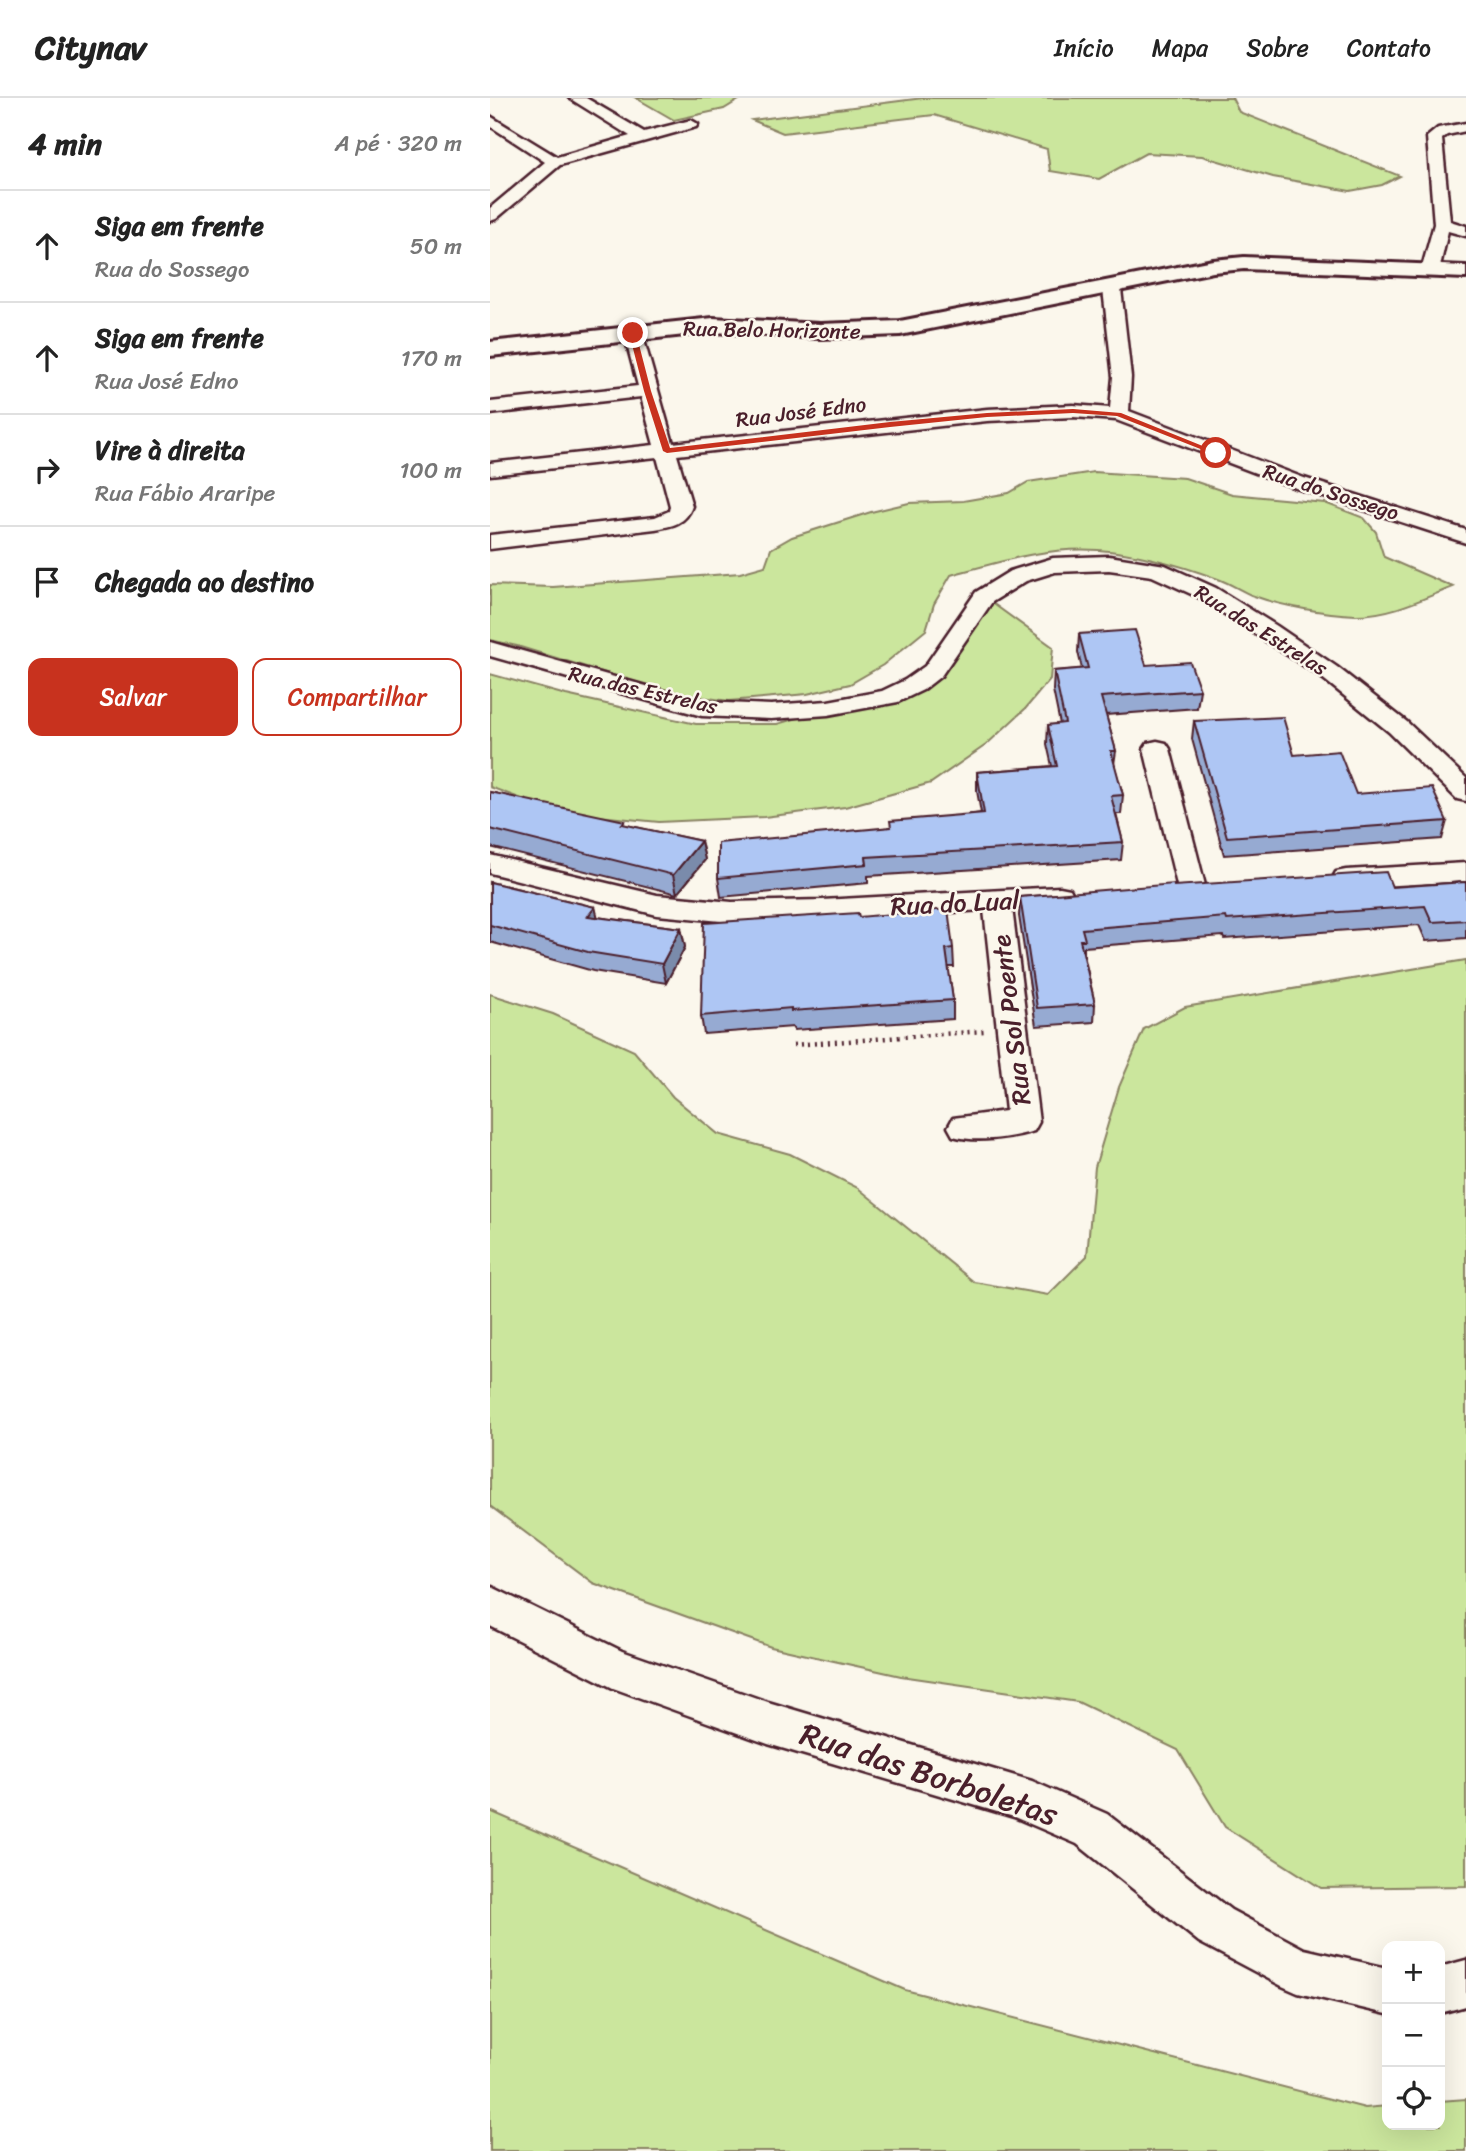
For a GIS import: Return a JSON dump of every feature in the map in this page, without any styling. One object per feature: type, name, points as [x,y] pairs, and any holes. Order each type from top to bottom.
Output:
[{"type":"street","points":[[576,98],[643,138]]},
{"type":"street","points":[[492,211],[555,162],[691,124]]},
{"type":"street","points":[[494,127],[555,162]]},
{"type":"street","points":[[1430,271],[1442,224],[1434,137],[1443,131],[1466,127]]},
{"type":"street","points":[[1442,224],[1466,231]]},
{"type":"street","name":"Rua Belo Horizonte","points":[[490,349],[713,325],[871,331],[1112,289],[1213,266],[1244,263],[1466,272]]},
{"type":"street","points":[[1112,289],[1122,377],[1118,414]]},
{"type":"street","points":[[490,542],[655,523],[676,518],[681,506],[633,333]]},
{"type":"street","points":[[490,408],[647,391]]},
{"type":"street","name":"Rua José Edno","points":[[490,469],[987,415],[1073,411],[1118,414]]},
{"type":"street","name":"Rua do Sossego","points":[[1118,414],[1297,482],[1466,537]]},
{"type":"street","name":"Rua das Estrelas","points":[[490,649],[702,709],[771,712],[828,709],[889,697],[914,685],[933,671],[984,597],[1018,576],[1053,565],[1109,563],[1157,570],[1208,593],[1329,672],[1398,727],[1466,793]]},
{"type":"street","points":[[1157,749],[1206,888],[1165,890]]},
{"type":"street","points":[[1432,760],[1466,770]]},
{"type":"street","name":"Rua do Lual","points":[[490,864],[657,905],[732,912],[1082,895]]},
{"type":"street","points":[[1315,881],[1466,872]]},
{"type":"street","name":"Rua Sol Poente","points":[[964,1127],[1023,1122],[998,901]]},
{"type":"street","name":"Rua das Borboletas","points":[[490,1605],[613,1668],[768,1723],[1017,1796],[1093,1829],[1215,1926],[1298,1970],[1382,1990]]},
{"type":"street","points":[[1445,1989],[1466,1983]]},
{"type":"path","points":[[793,1045],[1012,1029]]},
{"type":"green space","points":[[636,98],[742,98],[724,109],[674,120]]},
{"type":"green space","points":[[923,98],[1232,98],[1239,112],[1400,176],[1382,185],[1350,191],[1273,177],[1202,156],[1146,153],[1099,179],[1050,171],[1047,149],[934,115],[783,133],[752,120]]},
{"type":"green space","points":[[1094,472],[1185,478],[1232,494],[1325,503],[1364,518],[1376,532],[1384,557],[1453,587],[1382,612],[1344,614],[1303,609],[1263,599],[1204,574],[1144,557],[1098,550],[1061,550],[1005,560],[951,575],[934,604],[926,630],[883,665],[850,684],[807,694],[729,701],[687,695],[642,684],[490,640],[490,585],[553,587],[740,573],[765,566],[771,549],[792,537],[871,512],[909,503],[963,501],[1009,493],[1028,482]]},
{"type":"green space","points":[[984,597],[1053,647],[1050,679],[1026,708],[986,745],[931,783],[845,807],[764,817],[659,822],[557,812],[490,787],[490,674],[566,695],[696,724],[777,724],[914,685]]},
{"type":"green space","points":[[1466,960],[1466,1886],[1321,1888],[1225,1827],[1178,1750],[1078,1702],[901,1676],[771,1647],[593,1583],[490,1506],[490,994],[553,1014],[634,1051],[673,1097],[718,1134],[790,1154],[858,1188],[974,1282],[1048,1295],[1087,1256],[1095,1167],[1119,1087],[1144,1029],[1185,1007]]},
{"type":"green space","points":[[490,1811],[905,1990],[1365,2108],[1382,2106],[1382,2130],[1445,2130],[1445,2101],[1466,2099],[1466,2151],[490,2151]]},
{"type":"building","points":[[1135,630],[1146,665],[1190,662],[1200,690],[1101,697],[1116,751],[1111,751],[1123,795],[1111,796],[1123,842],[866,857],[867,864],[718,878],[718,843],[891,827],[890,821],[984,813],[977,772],[1057,766],[1048,725],[1065,723],[1054,671],[1088,668],[1079,634]]},
{"type":"building","points":[[1283,717],[1294,755],[1339,751],[1356,794],[1432,788],[1447,821],[1227,837],[1194,721]]},
{"type":"building","points":[[490,792],[625,821],[622,824],[701,841],[673,875],[490,829]]},
{"type":"building","points":[[1386,872],[1392,887],[1466,882],[1466,920],[1432,922],[1425,906],[1227,920],[1226,917],[1082,929],[1085,940],[1080,940],[1095,1004],[1037,1008],[1020,897],[1174,884]]},
{"type":"building","points":[[490,882],[595,907],[588,916],[681,928],[662,964],[588,952],[490,925]]},
{"type":"building","points":[[948,909],[953,948],[946,949],[953,1000],[791,1011],[791,1008],[701,1016],[704,923],[858,913],[859,917]]},
{"type":"route","points":[[633,333],[647,391],[667,451],[987,415],[1073,411],[1118,414],[1216,453]]}]
